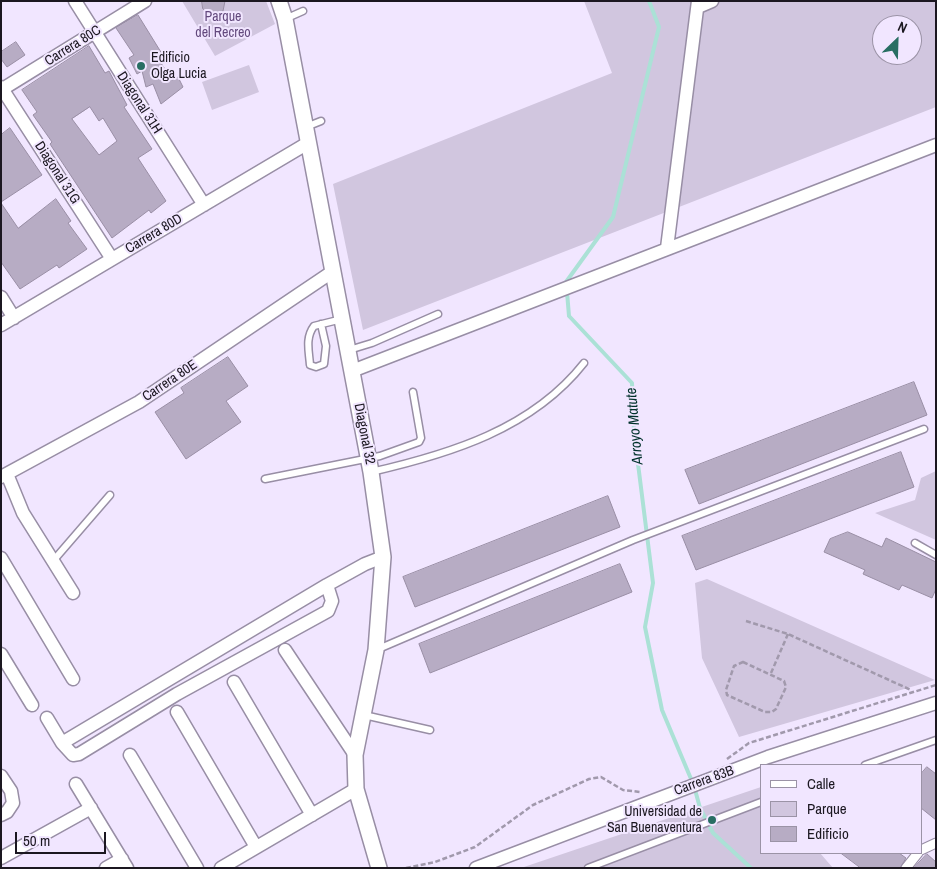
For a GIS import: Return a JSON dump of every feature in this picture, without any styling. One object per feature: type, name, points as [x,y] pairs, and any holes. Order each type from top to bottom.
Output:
[{"type":"street","name":"Diagonal 31H","points":[[75,1],[204,205]]},
{"type":"street","name":"Carrera 80C","points":[[2,89],[145,1]]},
{"type":"street","name":"Diagonal 32","points":[[279,1],[285,19],[370,465],[383,558],[376,650],[354,755],[356,789],[380,868]]},
{"type":"street","points":[[667,248],[698,4],[712,1]]},
{"type":"street","name":"Diagonal 31G","points":[[2,89],[112,259]]},
{"type":"street","name":"Carrera 80D","points":[[1,325],[308,143]]},
{"type":"street","points":[[352,371],[936,145]]},
{"type":"street","name":"Carrera 80E","points":[[4,476],[139,402],[332,272]]},
{"type":"street","points":[[1,297],[14,318]]},
{"type":"street","points":[[4,476],[23,513],[73,593]]},
{"type":"street","points":[[1,558],[73,679]]},
{"type":"street","points":[[62,744],[327,585],[365,564],[383,558]]},
{"type":"street","points":[[47,718],[62,744],[73,755],[79,754],[177,694],[328,611],[332,600],[327,585]]},
{"type":"street","points":[[285,650],[354,755]]},
{"type":"street","points":[[1,654],[32,705]]},
{"type":"street","points":[[234,682],[312,814]]},
{"type":"street","name":"Carrera 83B","points":[[476,868],[654,794],[725,767],[936,703]]},
{"type":"street","points":[[178,712],[256,847]]},
{"type":"street","points":[[130,755],[197,868]]},
{"type":"street","points":[[1,776],[10,791],[13,803],[7,812],[1,815]]},
{"type":"street","points":[[76,784],[124,863],[106,868]]},
{"type":"street","points":[[221,868],[356,789]]},
{"type":"street","points":[[1,858],[91,808]]},
{"type":"street","points":[[922,850],[936,843]]},
{"type":"street","points":[[906,868],[917,854]]},
{"type":"lane","points":[[285,19],[304,11]]},
{"type":"lane","points":[[305,127],[321,121]]},
{"type":"lane","points":[[348,350],[372,343],[438,314]]},
{"type":"lane","points":[[321,324],[326,358],[324,364],[316,368],[310,365],[308,341],[314,326],[321,324],[342,319]]},
{"type":"lane","points":[[265,479],[440,455],[490,436],[535,408],[576,374],[584,363]]},
{"type":"lane","points":[[370,465],[380,456],[419,442],[421,438],[413,392]]},
{"type":"lane","points":[[376,650],[633,540],[924,429]]},
{"type":"lane","points":[[53,561],[110,495]]},
{"type":"lane","points":[[915,544],[936,554]]},
{"type":"lane","points":[[363,714],[430,730]]},
{"type":"lane","points":[[868,764],[936,740]]},
{"type":"lane","points":[[588,868],[760,802]]},
{"type":"path","points":[[746,621],[788,634],[912,691]]},
{"type":"path","points":[[771,673],[788,634]]},
{"type":"path","points":[[743,662],[771,673],[780,678],[786,687],[776,709],[772,712],[765,712],[727,696],[726,690],[734,666],[738,663],[743,662]]},
{"type":"path","points":[[725,767],[749,743],[936,685]]},
{"type":"path","points":[[406,868],[435,862],[475,847],[532,805],[589,779],[601,777],[623,790],[654,794]]},
{"type":"green space","name":"Parque del Recreo","points":[[182,1],[266,1],[275,24],[215,56]]},
{"type":"green space","points":[[584,1],[936,1],[936,107],[363,330],[333,184],[612,73]]},
{"type":"green space","points":[[249,65],[259,92],[212,110],[202,82]]},
{"type":"green space","points":[[936,471],[936,540],[875,513],[915,500],[921,478]]},
{"type":"green space","points":[[707,579],[935,680],[739,737],[702,658],[695,583]]},
{"type":"green space","name":"Universidad de San Buenaventura","points":[[760,787],[760,854],[821,854],[833,868],[521,868]]},
{"type":"building","points":[[202,1],[225,1],[223,11],[213,16],[203,9]]},
{"type":"building","points":[[138,15],[164,57],[159,60],[172,80],[178,77],[183,87],[161,104],[153,84],[146,87],[142,71],[137,74],[129,58],[134,55],[116,28]]},
{"type":"building","points":[[16,42],[25,55],[7,67],[1,59],[1,52]]},
{"type":"building","points":[[89,46],[105,73],[109,71],[127,105],[124,107],[152,149],[138,158],[166,201],[151,213],[149,210],[112,238],[50,144],[52,142],[33,115],[37,112],[22,90]],"holes":[[[90,107],[99,121],[103,118],[117,141],[99,155],[72,119]]]},
{"type":"building","points":[[10,128],[42,175],[1,202],[1,135]]},
{"type":"building","points":[[56,199],[71,221],[68,223],[87,249],[59,268],[57,265],[20,289],[1,262],[1,203],[18,228]]},
{"type":"building","points":[[228,357],[248,386],[226,401],[241,422],[186,459],[155,412],[184,393],[181,388]]},
{"type":"building","points":[[914,382],[927,415],[699,504],[685,470]]},
{"type":"building","points":[[901,452],[914,487],[696,570],[682,536]]},
{"type":"building","points":[[608,496],[620,527],[415,607],[403,577]]},
{"type":"building","points":[[848,532],[882,547],[886,538],[936,562],[936,589],[932,598],[902,585],[899,590],[863,574],[865,570],[824,552],[830,539]]},
{"type":"building","points":[[620,564],[632,592],[430,673],[419,644]]},
{"type":"building","points":[[927,767],[936,774],[936,820],[922,809],[922,773]]},
{"type":"building","points":[[842,854],[900,854],[906,858],[900,868],[861,868]]},
{"type":"building","points":[[927,854],[936,862],[936,868],[914,868]]},
{"type":"waterway","name":"Arroyo Matute","points":[[566,285],[566,282],[613,217],[659,27],[649,1]]},
{"type":"waterway","name":"Arroyo Matute","points":[[567,292],[569,316],[632,383],[634,432],[653,583],[645,627],[662,710],[694,786],[700,808],[713,833],[751,868]]},
{"type":"place","name":"Edificio Olga Lucia","points":[[141,66]]},
{"type":"place","name":"Universidad de San Buenaventura","points":[[712,820]]}]
